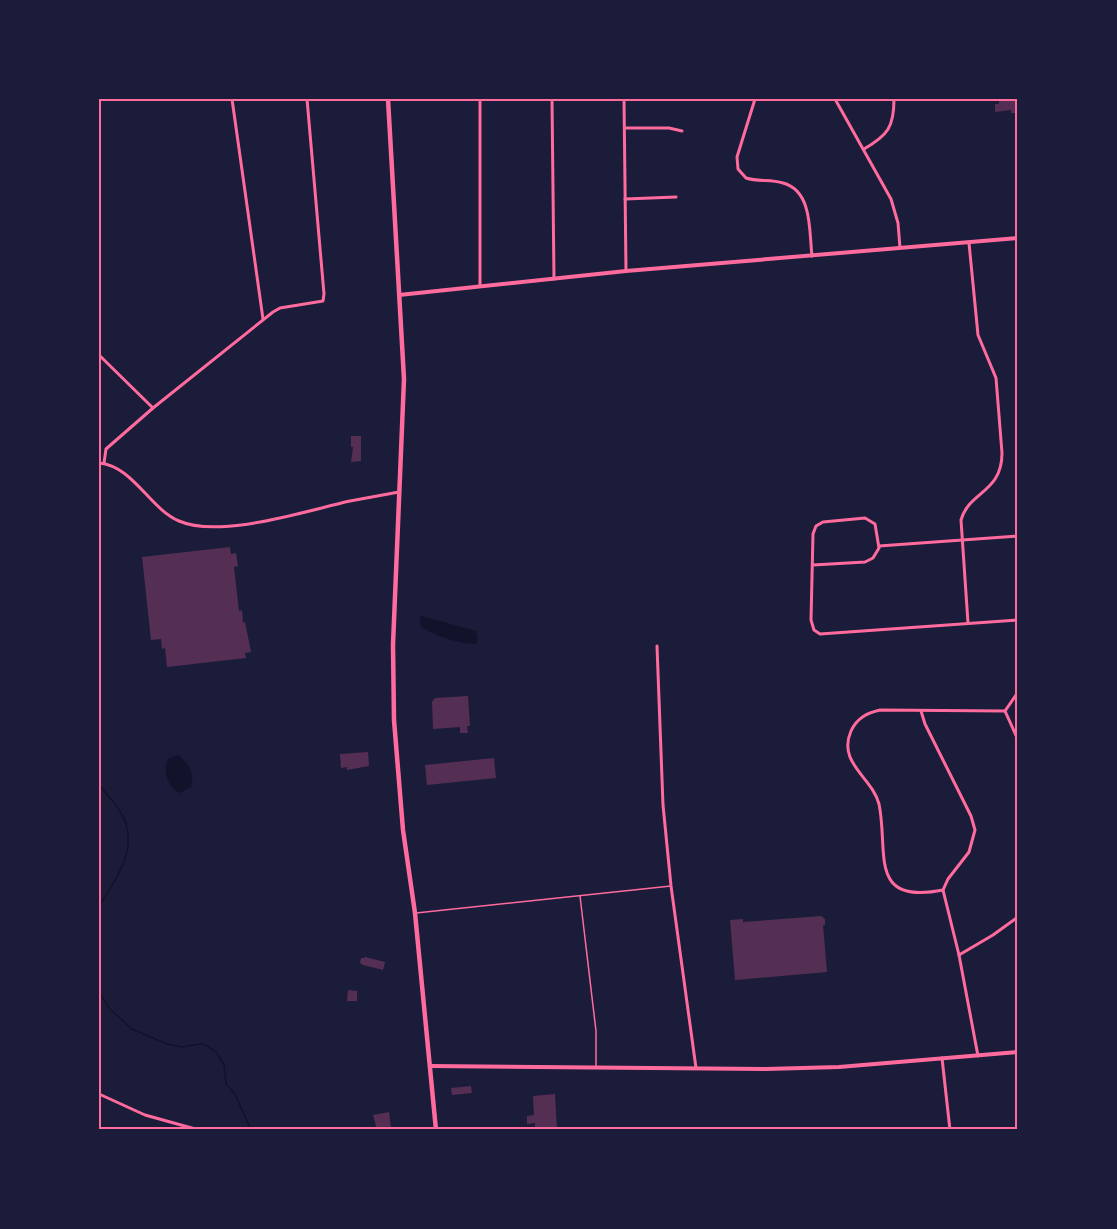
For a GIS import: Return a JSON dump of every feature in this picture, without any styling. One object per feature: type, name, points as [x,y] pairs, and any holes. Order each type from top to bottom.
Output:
[{"type":"main road","points":[[388,99],[404,379],[393,645],[394,720],[403,830],[415,913],[436,1130]]},
{"type":"main road","points":[[399,295],[626,271],[1018,238]]},
{"type":"main road","points":[[429,1066],[766,1069],[839,1067],[1018,1052]]},
{"type":"street","points":[[232,99],[263,319]]},
{"type":"street","points":[[101,463],[106,449],[263,319],[280,308],[323,301],[307,99]]},
{"type":"street","points":[[480,99],[480,286]]},
{"type":"street","points":[[552,99],[554,279]]},
{"type":"street","points":[[624,99],[626,271]]},
{"type":"street","points":[[755,99],[736,157],[738,169],[746,178],[782,182],[797,192],[807,209],[812,256]]},
{"type":"street","points":[[835,99],[891,199],[898,224],[900,248]]},
{"type":"street","points":[[864,149],[879,141],[889,130],[894,115],[894,99]]},
{"type":"street","points":[[625,128],[669,128],[682,131]]},
{"type":"street","points":[[625,199],[676,197]]},
{"type":"street","points":[[968,623],[962,514],[990,487],[1002,463],[996,378],[978,335],[969,243]]},
{"type":"street","points":[[99,355],[153,408]]},
{"type":"street","points":[[99,456],[101,463]]},
{"type":"street","points":[[101,463],[122,472],[168,516],[201,528],[243,525],[399,492]]},
{"type":"street","points":[[813,565],[867,561],[875,556],[879,546],[877,528],[869,519],[860,518],[823,522],[814,530],[811,620],[814,630],[820,634],[1018,620]]},
{"type":"street","points":[[879,546],[1018,536]]},
{"type":"street","points":[[657,646],[663,805],[671,886],[696,1068]]},
{"type":"street","points":[[1005,711],[1018,692]]},
{"type":"street","points":[[943,890],[919,894],[907,892],[890,878],[884,864],[878,801],[853,765],[848,752],[850,734],[862,717],[880,710],[1005,711]]},
{"type":"street","points":[[921,711],[975,830],[969,852],[948,879],[943,890],[959,955],[978,1056]]},
{"type":"street","points":[[1005,711],[1018,740]]},
{"type":"street","points":[[959,955],[1018,918]]},
{"type":"street","points":[[942,1058],[950,1130]]},
{"type":"street","points":[[99,1094],[145,1115],[199,1130]]},
{"type":"lane","points":[[415,913],[671,886]]},
{"type":"lane","points":[[580,895],[596,1031],[596,1068]]},
{"type":"shaded area","points":[[422,616],[476,631],[478,638],[476,644],[454,641],[426,630],[420,626]]},
{"type":"shaded area","points":[[178,755],[192,773],[191,787],[180,793],[169,783],[166,773],[169,758]]},
{"type":"building","points":[[999,99],[1018,99],[1016,113],[1011,113],[1011,110],[995,112],[995,104],[999,104]]},
{"type":"building","points":[[351,436],[361,436],[361,461],[351,462],[353,447],[351,447]]},
{"type":"building","points":[[230,547],[231,554],[236,553],[238,566],[234,567],[239,611],[242,610],[251,652],[245,653],[246,658],[167,667],[165,648],[162,649],[161,639],[151,640],[142,557]]},
{"type":"building","points":[[468,696],[470,726],[467,726],[468,733],[460,733],[460,727],[433,729],[432,702],[435,698]]},
{"type":"building","points":[[368,752],[369,766],[347,770],[347,767],[341,768],[340,754]]},
{"type":"building","points":[[494,758],[496,778],[427,785],[425,765]]},
{"type":"building","points":[[821,916],[825,919],[825,925],[823,925],[827,972],[735,980],[730,920],[743,919],[743,922]]},
{"type":"building","points":[[361,958],[385,962],[383,970],[360,963]]},
{"type":"building","points":[[348,990],[357,991],[357,1001],[347,1001]]},
{"type":"building","points":[[471,1086],[472,1093],[452,1095],[451,1088]]},
{"type":"building","points":[[555,1094],[557,1130],[535,1130],[535,1123],[527,1124],[527,1116],[534,1115],[533,1096]]},
{"type":"building","points":[[389,1112],[391,1128],[377,1130],[373,1115]]},
{"type":"waterway","points":[[99,785],[120,811],[127,827],[128,839],[124,862],[99,906]]},
{"type":"waterway","points":[[99,992],[109,1008],[132,1029],[167,1044],[182,1047],[206,1045],[217,1053],[224,1065],[226,1084],[235,1094],[251,1130]]}]
